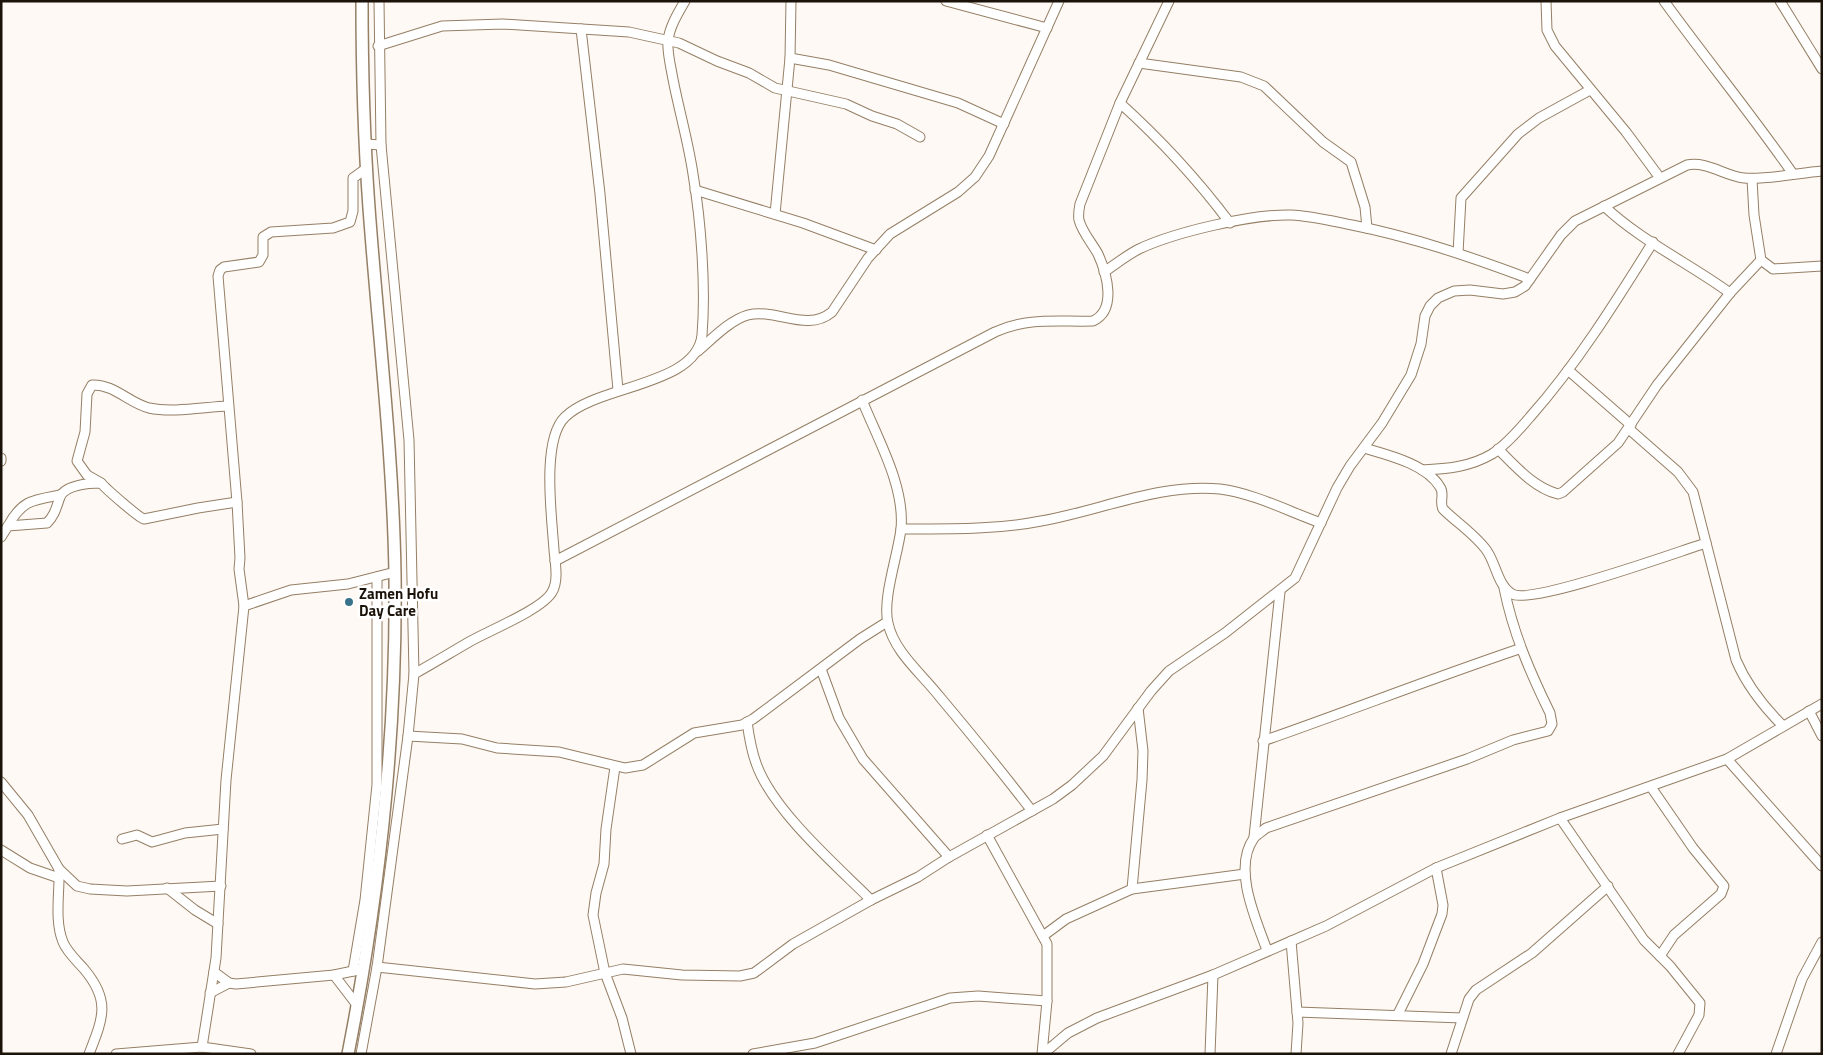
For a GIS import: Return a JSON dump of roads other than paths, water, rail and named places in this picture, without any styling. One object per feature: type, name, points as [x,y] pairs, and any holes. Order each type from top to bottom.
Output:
[{"type":"main road","points":[[348,1054],[357,1005],[358,970],[388,790],[395,572],[384,373],[367,168],[362,1]]},
{"type":"street","points":[[361,1054],[377,967],[408,736],[414,674],[409,440],[381,145],[378,1]]},
{"type":"street","points":[[685,1],[668,39],[671,68],[695,190],[702,291],[702,335],[697,351]]},
{"type":"street","points":[[775,214],[790,58],[791,1]]},
{"type":"street","points":[[946,1],[1047,28]]},
{"type":"street","points":[[414,674],[543,602],[552,593],[555,585],[555,561],[551,480],[552,454],[558,426],[565,416],[618,390],[670,374],[683,366],[697,351],[738,319],[747,315],[766,314],[794,320],[825,318],[832,312],[876,250],[890,234],[958,192],[975,177],[989,156],[1059,1]]},
{"type":"street","points":[[555,561],[727,474],[965,346],[1014,324],[1032,321],[1092,321],[1099,318],[1107,305],[1107,287],[1099,257],[1082,227],[1079,214],[1080,204],[1120,103],[1169,1]]},
{"type":"street","points":[[1546,1],[1548,30],[1555,46],[1626,132],[1660,178]]},
{"type":"street","points":[[1664,1],[1720,78],[1754,117],[1794,174]]},
{"type":"street","points":[[1780,1],[1822,69]]},
{"type":"street","points":[[378,46],[437,26],[503,24],[629,32],[668,39],[749,73],[775,88],[846,104],[872,116],[897,124],[920,137]]},
{"type":"street","points":[[581,29],[600,194],[618,390]]},
{"type":"street","points":[[790,58],[838,67],[958,103],[1004,124]]},
{"type":"street","points":[[1138,63],[1232,75],[1264,86],[1323,142],[1351,162],[1365,207],[1367,228]]},
{"type":"street","points":[[1458,253],[1461,198],[1518,134],[1539,118],[1590,90]]},
{"type":"street","points":[[1120,103],[1201,184],[1230,223]]},
{"type":"street","points":[[366,144],[381,145]]},
{"type":"street","points":[[377,967],[510,983],[535,984],[566,982],[623,969],[682,975],[740,976],[754,973],[787,948],[871,900],[918,877],[987,835],[1032,811],[1072,785],[1103,756],[1138,708],[1174,667],[1280,592],[1295,578],[1337,488],[1382,423],[1411,375],[1421,344],[1425,316],[1430,306],[1438,298],[1454,291],[1470,290],[1503,294],[1515,292],[1525,286],[1561,235],[1575,221],[1660,178],[1694,164],[1703,165],[1732,176],[1752,179],[1822,171]]},
{"type":"street","points":[[202,1047],[214,972],[221,886],[226,774],[242,642],[244,606],[239,569],[237,502],[218,278],[220,270],[237,264],[259,262],[263,255],[264,237],[271,232],[333,228],[350,222],[353,211],[353,178],[367,168]]},
{"type":"street","points":[[1752,179],[1754,215],[1761,260],[1773,269],[1822,266]]},
{"type":"street","points":[[695,190],[775,214],[876,250]]},
{"type":"street","points":[[1604,206],[1620,221],[1698,270],[1730,293]]},
{"type":"street","points":[[1104,272],[1139,249],[1170,238],[1230,223],[1290,215],[1318,218],[1367,228],[1458,253],[1530,279]]},
{"type":"street","points":[[1422,470],[1450,469],[1470,465],[1498,448],[1516,433],[1555,389],[1604,320],[1653,242]]},
{"type":"street","points":[[1498,448],[1524,474],[1558,494],[1607,454],[1630,427],[1657,385],[1730,293],[1761,260]]},
{"type":"street","points":[[1568,370],[1678,472],[1690,486],[1695,499],[1727,627],[1744,679],[1764,706],[1783,726]]},
{"type":"street","points":[[228,406],[151,408],[137,404],[108,388],[92,385],[87,394],[84,432],[77,461],[87,476],[101,483],[106,490],[131,507],[139,517],[144,519],[237,502]]},
{"type":"street","points":[[862,400],[898,493],[901,507],[901,529],[890,590],[887,622],[892,634],[915,670],[937,693],[1032,811]]},
{"type":"street","points":[[1254,837],[1266,828],[1467,759],[1513,740],[1548,731],[1552,724],[1550,713],[1520,648],[1504,588],[1488,552],[1443,509],[1441,505],[1441,488],[1422,470],[1364,448]]},
{"type":"street","points":[[1,537],[14,515],[27,502],[60,495],[68,489],[101,483]]},
{"type":"street","points":[[901,529],[1001,527],[1059,518],[1154,493],[1202,488],[1236,492],[1322,523]]},
{"type":"street","points":[[8,526],[47,523],[56,511],[60,495]]},
{"type":"street","points":[[1504,588],[1513,595],[1528,596],[1566,587],[1706,543]]},
{"type":"street","points":[[244,606],[291,590],[348,584],[395,572]]},
{"type":"street","points":[[214,972],[229,983],[236,984],[334,975],[358,970],[377,785],[377,577]]},
{"type":"street","points":[[1267,950],[1248,894],[1245,874],[1248,854],[1254,837],[1280,592]]},
{"type":"street","points":[[408,736],[462,739],[497,748],[559,752],[615,767],[634,768],[659,756],[694,733],[747,722],[772,707],[860,639],[887,622]]},
{"type":"street","points":[[1263,741],[1371,703],[1431,678],[1520,648]]},
{"type":"street","points":[[820,669],[839,718],[863,759],[949,857]]},
{"type":"street","points":[[1043,1054],[1068,1033],[1097,1018],[1212,975],[1352,914],[1436,868],[1560,818],[1726,759],[1822,704]]},
{"type":"street","points":[[1132,889],[1143,751],[1138,708]]},
{"type":"street","points":[[1809,711],[1822,736]]},
{"type":"street","points":[[747,722],[756,764],[765,783],[780,805],[871,900]]},
{"type":"street","points":[[1726,759],[1822,866]]},
{"type":"street","points":[[615,767],[606,830],[604,864],[593,904],[595,930],[605,973],[622,1018],[631,1054]]},
{"type":"street","points":[[1,782],[28,815],[59,874],[58,902],[62,940],[66,948],[90,976],[103,1000],[102,1019],[89,1054]]},
{"type":"street","points":[[1651,787],[1683,834],[1724,886],[1720,894],[1674,935],[1660,956]]},
{"type":"street","points":[[1560,818],[1644,940],[1696,998],[1701,1009],[1678,1054]]},
{"type":"street","points":[[122,839],[137,835],[152,842],[197,831],[223,829]]},
{"type":"street","points":[[987,835],[1047,944],[1047,1001],[1043,1054]]},
{"type":"street","points":[[1,850],[30,868],[59,874],[77,886],[90,889],[127,890],[221,886]]},
{"type":"street","points":[[1398,1014],[1423,964],[1442,914],[1443,905],[1436,868]]},
{"type":"street","points":[[1043,936],[1066,919],[1132,889],[1245,874]]},
{"type":"street","points":[[1451,1054],[1469,999],[1476,990],[1532,953],[1608,886]]},
{"type":"street","points":[[167,888],[195,910],[218,924]]},
{"type":"street","points":[[1291,940],[1297,1012],[1296,1054]]},
{"type":"street","points":[[1776,1054],[1802,979],[1822,942]]},
{"type":"street","points":[[334,975],[357,1005]]},
{"type":"street","points":[[1210,1054],[1212,975]]},
{"type":"street","points":[[210,994],[229,983]]},
{"type":"street","points":[[753,1054],[815,1043],[950,998],[978,996],[1047,1001]]},
{"type":"street","points":[[1297,1012],[1398,1014],[1462,1018]]},
{"type":"street","points":[[116,1054],[202,1047],[245,1053]]},
{"type":"place","name":"Zamen Hofu Day Care","points":[[349,602]]}]
